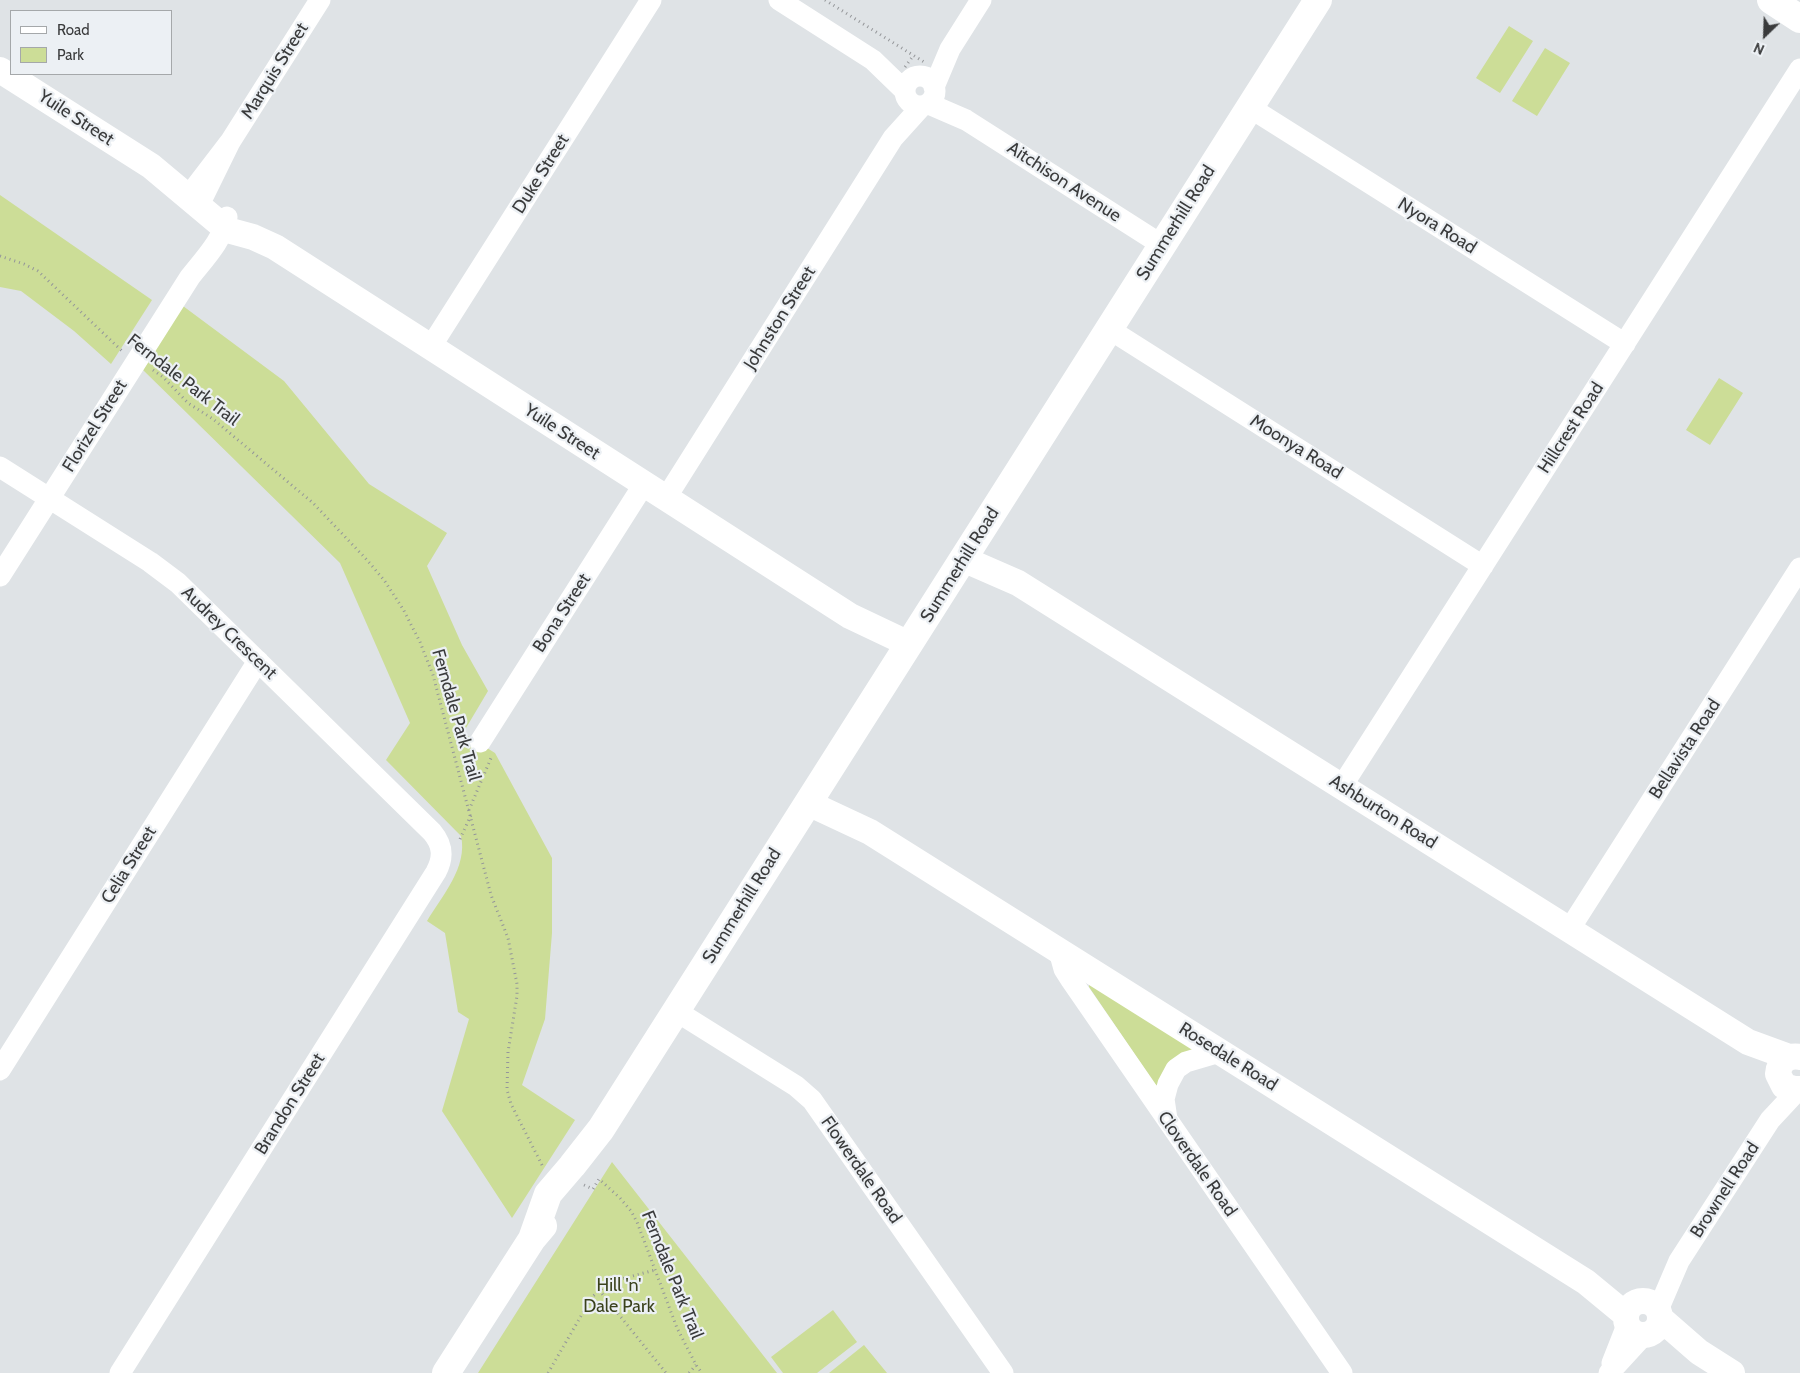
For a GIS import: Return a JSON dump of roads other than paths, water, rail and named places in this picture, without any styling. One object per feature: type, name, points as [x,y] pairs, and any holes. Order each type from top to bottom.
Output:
[{"type":"main road","name":"Summerhill Road","points":[[532,1239],[546,1198],[601,1129],[1318,0]]},
{"type":"main road","points":[[1772,0],[1800,19]]},
{"type":"main road","name":"Summerhill Road","points":[[446,1373],[532,1239],[573,1192],[601,1129]]},
{"type":"street","name":"Marquis Street","points":[[197,195],[320,0]]},
{"type":"street","name":"Duke Street","points":[[430,348],[651,0]]},
{"type":"street","name":"Aitchison Avenue","points":[[779,0],[921,88],[966,120],[1162,245]]},
{"type":"street","name":"Johnston Street","points":[[666,498],[894,138],[921,88],[950,49],[981,0]]},
{"type":"street","name":"Hillcrest Road","points":[[1342,786],[1800,69]]},
{"type":"street","name":"Yuile Street","points":[[0,70],[151,166],[176,177],[197,195],[223,223],[253,228],[261,233],[275,247],[904,652]]},
{"type":"street","name":"Nyora Road","points":[[1249,108],[1625,344]]},
{"type":"street","name":"Florizel Street","points":[[0,576],[190,276],[210,250],[223,223]]},
{"type":"street","name":"Moonya Road","points":[[1108,329],[1483,566]]},
{"type":"street","name":"Audrey Crescent","points":[[0,466],[161,569],[178,583],[432,832]]},
{"type":"street","name":"Bona Street","points":[[486,748],[644,484]]},
{"type":"street","name":"Ashburton Road","points":[[968,551],[1793,1069]]},
{"type":"street","name":"Bellavista Road","points":[[1569,930],[1800,568]]},
{"type":"street","name":"Celia Street","points":[[0,1070],[258,660]]},
{"type":"street","name":"Rosedale Road","points":[[813,796],[1732,1373]]},
{"type":"street","name":"Brandon Street","points":[[120,1373],[436,872],[440,865],[441,849],[440,842],[432,832]]},
{"type":"street","name":"Cloverdale Road","points":[[1059,951],[1064,969],[1071,980],[1342,1373]]},
{"type":"street","name":"Flowerdale Road","points":[[676,1011],[796,1086],[812,1100],[1003,1373]]},
{"type":"street","points":[[1167,1120],[1164,1099],[1168,1084],[1176,1069],[1186,1062],[1220,1052]]},
{"type":"street","name":"Brownell Road","points":[[1609,1373],[1770,1120],[1793,1069]]},
{"type":"park label","name":"Hill 'n' Dale Park","points":[[619,1296]]}]
